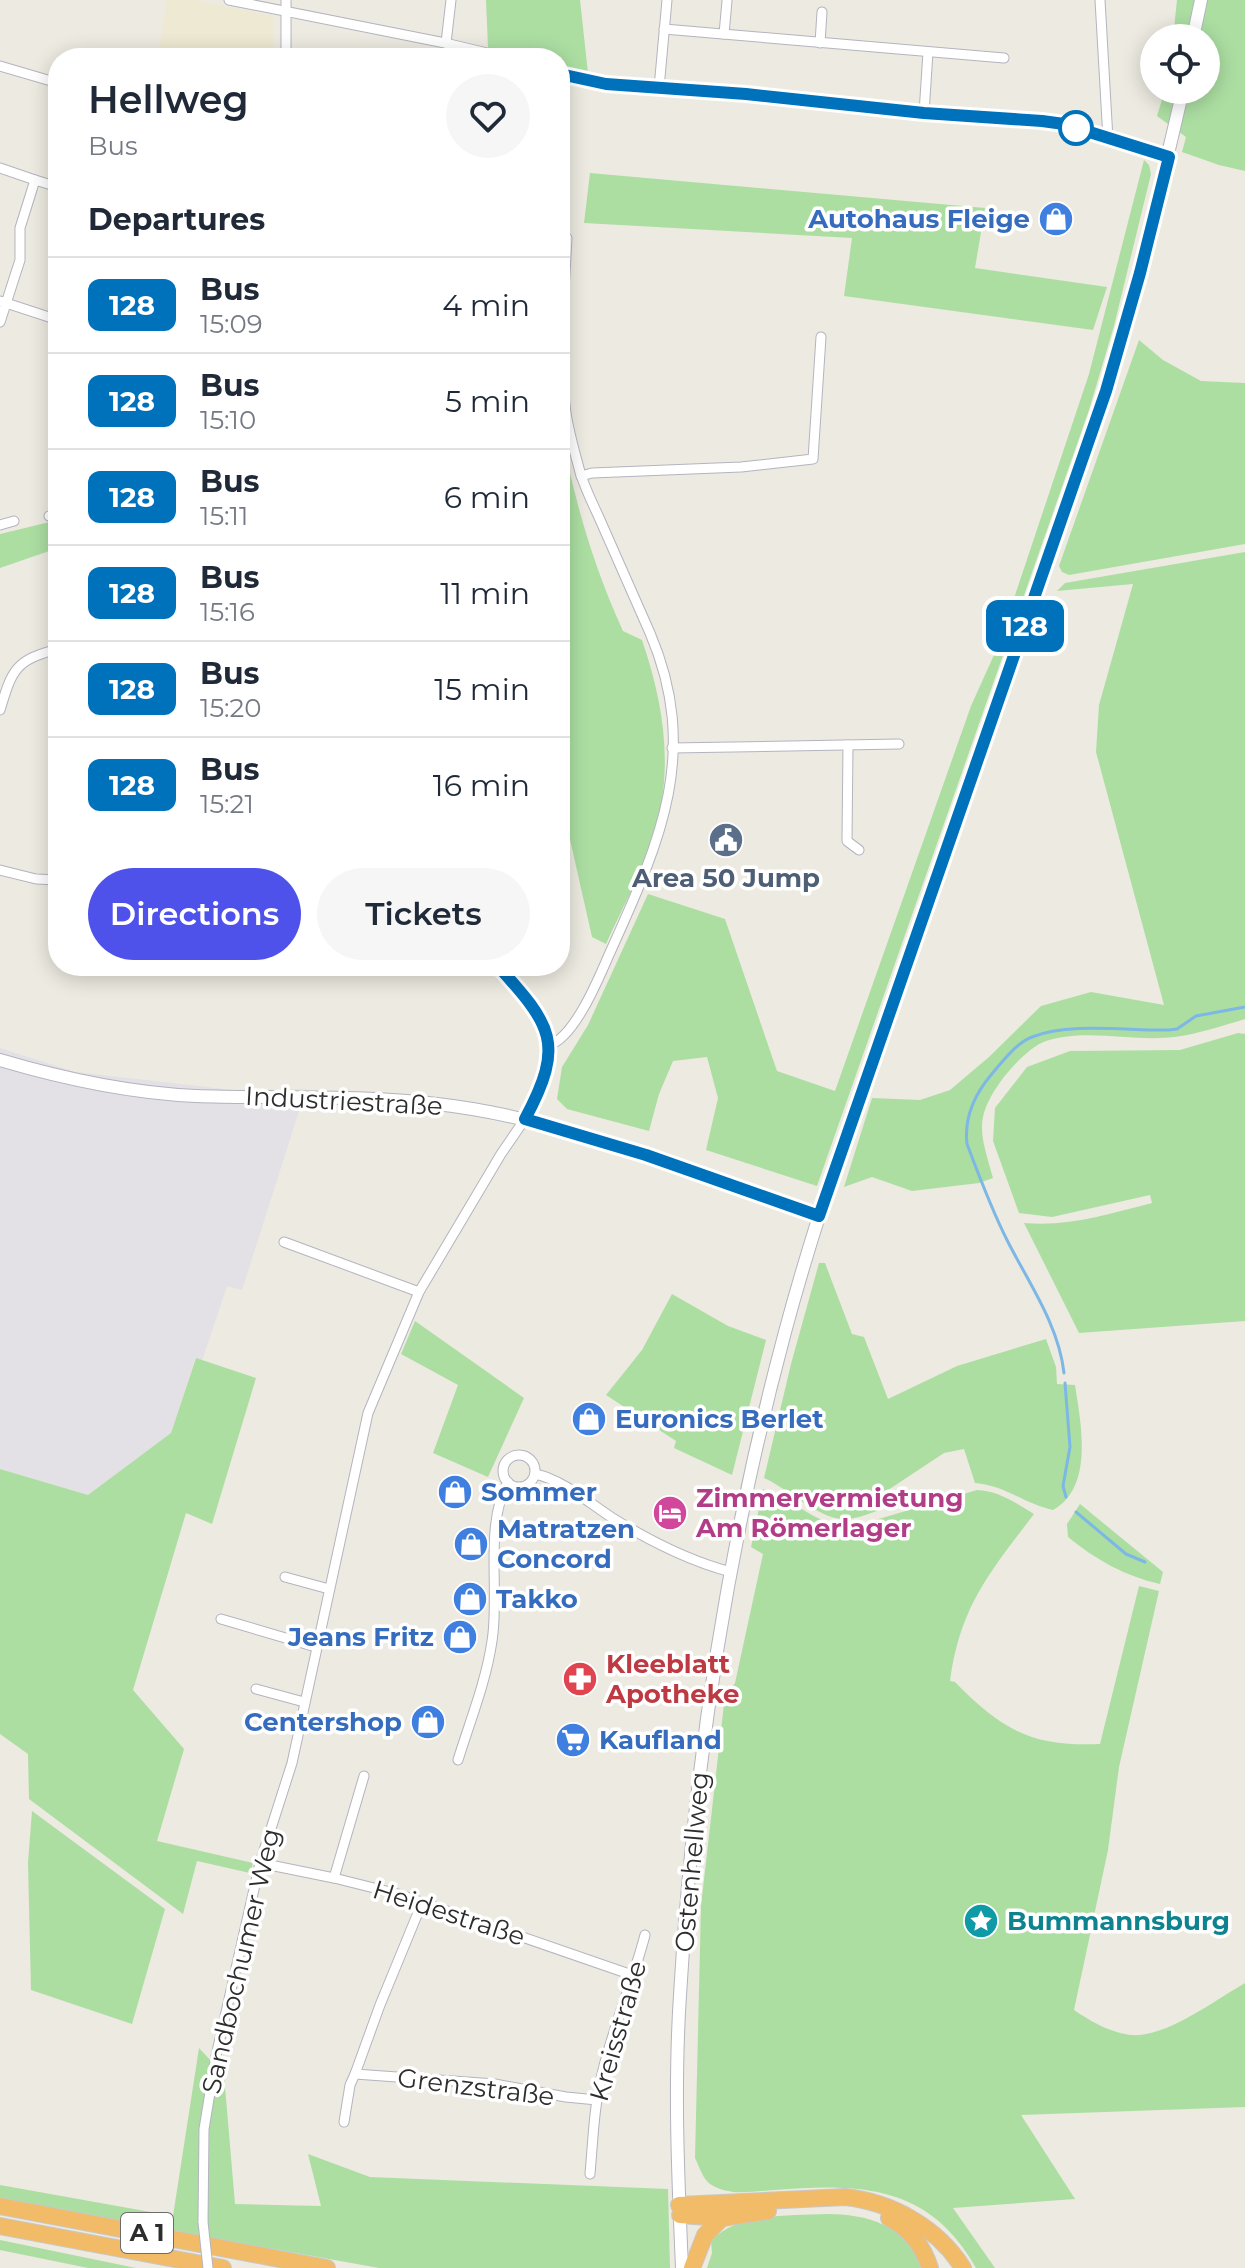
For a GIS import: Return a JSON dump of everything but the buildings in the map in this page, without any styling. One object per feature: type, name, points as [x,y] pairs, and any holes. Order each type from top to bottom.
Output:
[{"type":"highway","points":[[680,2210],[845,2197],[864,2200],[899,2212],[924,2227],[944,2244],[963,2268]]},
{"type":"highway","name":"A 1","points":[[0,2206],[327,2268]]},
{"type":"highway","points":[[680,2210],[722,2218],[823,2206],[864,2209],[890,2219],[912,2234],[924,2250],[930,2268]]},
{"type":"highway","points":[[692,2268],[705,2235],[722,2218]]},
{"type":"highway","name":"A 1","points":[[0,2226],[223,2268]]},
{"type":"main road","points":[[1196,24],[1201,0]]},
{"type":"main road","name":"Ostenhellweg","points":[[682,2268],[679,1997],[692,1851],[712,1683],[731,1572],[766,1404],[819,1216],[1106,391],[1140,273],[1180,104]]},
{"type":"main road","name":"Industriestraße","points":[[0,1060],[50,1075],[133,1090],[193,1096],[397,1099],[525,1119],[646,1155],[819,1216]]},
{"type":"street","points":[[229,0],[467,48]]},
{"type":"street","points":[[286,0],[286,48]]},
{"type":"street","points":[[446,43],[451,0]]},
{"type":"street","points":[[659,88],[667,0]]},
{"type":"street","points":[[1100,0],[1108,139]]},
{"type":"street","points":[[724,34],[727,1]]},
{"type":"street","points":[[820,43],[822,12]]},
{"type":"street","points":[[664,29],[1004,58]]},
{"type":"street","points":[[924,113],[928,52]]},
{"type":"street","points":[[0,66],[48,80]]},
{"type":"street","points":[[570,76],[606,84],[1042,121],[1064,124],[1169,157]]},
{"type":"street","points":[[0,168],[48,184]]},
{"type":"street","points":[[0,322],[3,302],[20,260],[20,228],[35,180]]},
{"type":"street","points":[[3,302],[48,317]]},
{"type":"street","points":[[581,476],[741,467],[813,459],[821,337]]},
{"type":"street","points":[[507,976],[534,1006],[542,1020],[549,1045],[563,1037],[583,1008],[605,965],[655,852],[672,783],[669,704],[660,660],[581,476],[570,431]]},
{"type":"street","points":[[0,525],[14,521]]},
{"type":"street","points":[[0,710],[9,679],[20,663],[48,652]]},
{"type":"street","points":[[672,748],[899,744]]},
{"type":"street","points":[[848,745],[847,841],[859,850]]},
{"type":"street","points":[[0,870],[48,880]]},
{"type":"street","name":"Sandbochumer Weg","points":[[204,2266],[202,2166],[206,2115],[216,2056],[260,1863],[292,1763],[368,1413],[419,1292],[525,1119],[544,1078],[549,1045]]},
{"type":"street","points":[[284,1242],[419,1292]]},
{"type":"street","points":[[458,1760],[493,1641],[496,1532],[499,1506],[508,1482],[505,1464],[513,1456],[530,1459],[535,1474],[526,1485],[508,1482]]},
{"type":"street","points":[[535,1474],[555,1481],[670,1549],[731,1572]]},
{"type":"street","points":[[285,1577],[329,1589]]},
{"type":"street","points":[[221,1619],[316,1647]]},
{"type":"street","points":[[256,1689],[304,1702]]},
{"type":"street","points":[[334,1878],[364,1776]]},
{"type":"street","name":"Heidestraße","points":[[260,1863],[334,1878],[422,1903],[635,1976]]},
{"type":"street","name":"Grenzstraße","points":[[344,2122],[350,2085],[422,1903]]},
{"type":"street","name":"Kreisstraße","points":[[590,2174],[597,2100],[609,2046],[635,1976],[645,1935]]},
{"type":"street","name":"Grenzstraße","points":[[355,2074],[495,2084],[597,2100]]},
{"type":"shaded area","points":[[167,0],[195,0],[273,16],[273,48],[160,48]]},
{"type":"shaded area","points":[[0,1048],[75,1072],[233,1090],[306,1089],[242,1290],[227,1286],[202,1361],[195,1359],[171,1433],[88,1495],[0,1469]]},
{"type":"green space","points":[[486,0],[580,0],[588,73],[570,68],[570,48],[488,48]]},
{"type":"green space","points":[[1177,0],[1245,0],[1245,171],[1182,152],[1186,137],[1157,116],[1161,104],[1220,104],[1220,24],[1174,24]]},
{"type":"green space","points":[[1144,160],[1151,174],[1114,326],[1089,410],[817,1186],[706,1150],[718,1098],[707,1057],[673,1061],[659,1094],[649,1131],[567,1109],[557,1099],[562,1067],[588,1025],[648,894],[725,919],[777,1071],[835,1091],[971,706],[998,646],[1089,374]]},
{"type":"green space","points":[[590,173],[985,208],[975,268],[1107,287],[1093,330],[844,296],[852,238],[584,223]]},
{"type":"green space","points":[[1139,340],[1163,360],[1201,381],[1245,383],[1245,544],[1069,575],[1062,572],[1059,566]]},
{"type":"green space","points":[[570,471],[593,556],[623,631],[642,640],[656,690],[664,741],[663,792],[651,844],[606,944],[592,937],[570,839]]},
{"type":"green space","points":[[48,522],[48,551],[0,568],[0,534]]},
{"type":"green space","points":[[1245,552],[1245,1019],[1174,1037],[1094,1035],[1046,1041],[1028,1052],[1010,1070],[986,1106],[982,1128],[993,1178],[979,1183],[912,1191],[872,1177],[844,1187],[872,1098],[920,1100],[950,1090],[1041,1006],[1091,992],[1164,1005],[1096,752],[1099,705],[1133,584],[1057,591],[1065,583]]},
{"type":"green space","points":[[1238,1033],[1245,1034],[1245,1321],[1079,1333],[1024,1223],[1057,1223],[1104,1215],[1152,1203],[1150,1195],[1052,1217],[1019,1213],[993,1141],[995,1108],[1027,1067],[1070,1051],[1180,1050]]},
{"type":"green space","points":[[819,1263],[825,1263],[852,1334],[864,1337],[888,1399],[957,1366],[1046,1339],[1056,1367],[1057,1384],[1075,1385],[1080,1418],[1080,1471],[1066,1500],[1053,1510],[995,1487],[975,1483],[964,1449],[944,1453],[879,1496],[884,1508],[853,1518],[842,1519],[823,1514],[764,1478]]},
{"type":"green space","points":[[672,1294],[728,1326],[766,1340],[732,1475],[674,1448],[676,1441],[606,1395],[642,1350]]},
{"type":"green space","points":[[415,1321],[524,1398],[488,1477],[433,1453],[458,1385],[401,1354]]},
{"type":"green space","points":[[196,1358],[256,1378],[212,1524],[186,1513],[133,1690],[184,1749],[157,1841],[253,1863],[250,1873],[197,1861],[183,1914],[29,1799],[28,1754],[0,1734],[0,1469],[88,1495],[171,1433]]},
{"type":"green space","points":[[763,1489],[817,1517],[840,1525],[855,1526],[977,1490],[1000,1495],[1034,1514],[991,1573],[969,1610],[950,1681],[1004,1724],[1037,1738],[1100,1744],[1139,1586],[1159,1591],[1119,1767],[1108,1850],[1074,2010],[1116,2032],[1145,2034],[1175,2024],[1245,1983],[1245,2107],[1021,2115],[1075,2199],[953,2208],[995,2268],[976,2268],[958,2241],[937,2220],[915,2205],[890,2195],[836,2188],[726,2191],[708,2182],[695,2158],[701,1906],[725,1695],[735,1683],[763,1554],[751,1547]]},
{"type":"green space","points":[[1080,1504],[1163,1572],[1160,1584],[1111,1566],[1068,1537],[1067,1524]]},
{"type":"green space","points":[[32,1811],[165,1909],[132,2024],[31,1990],[28,1863]]},
{"type":"green space","points":[[199,2048],[224,2075],[235,2204],[321,2206],[308,2154],[370,2177],[668,2189],[670,2268],[379,2268],[0,2200],[0,2185],[173,2216]]},
{"type":"green space","points":[[856,2216],[884,2225],[906,2241],[921,2268],[707,2268],[712,2253],[711,2241],[735,2225],[765,2217]]},
{"type":"green space","points":[[0,2240],[136,2268],[88,2268],[0,2250]]},
{"type":"waterway","points":[[1064,1373],[1050,1322],[1002,1230],[967,1144],[967,1125],[976,1098],[1005,1059],[1032,1037],[1081,1028],[1177,1029],[1196,1016],[1245,1007]]},
{"type":"waterway","points":[[1065,1383],[1070,1447],[1063,1486],[1066,1497]]},
{"type":"waterway","points":[[1076,1512],[1126,1554],[1145,1562]]},
{"type":"bus line","name":"128","points":[[507,976],[534,1006],[542,1020],[549,1045],[549,1062],[544,1078],[525,1119],[646,1155],[819,1216],[1106,391],[1169,157],[1064,124],[1042,121],[606,84],[570,76]]},
{"type":"place","name":"Autohaus Fleige","points":[[1056,219]]},
{"type":"place","name":"Area 50 Jump","points":[[726,840]]},
{"type":"place","name":"Euronics Berlet","points":[[589,1419]]},
{"type":"place","name":"Sommer","points":[[455,1492]]},
{"type":"place","name":"Zimmervermietung Am Römerlager","points":[[670,1513]]},
{"type":"place","name":"Matratzen Concord","points":[[471,1544]]},
{"type":"place","name":"Takko","points":[[470,1599]]},
{"type":"place","name":"Jeans Fritz","points":[[460,1637]]},
{"type":"place","name":"Kleeblatt Apotheke","points":[[580,1679]]},
{"type":"place","name":"Centershop","points":[[428,1722]]},
{"type":"place","name":"Kaufland","points":[[573,1740]]},
{"type":"place","name":"Bummannsburg","points":[[981,1921]]}]
